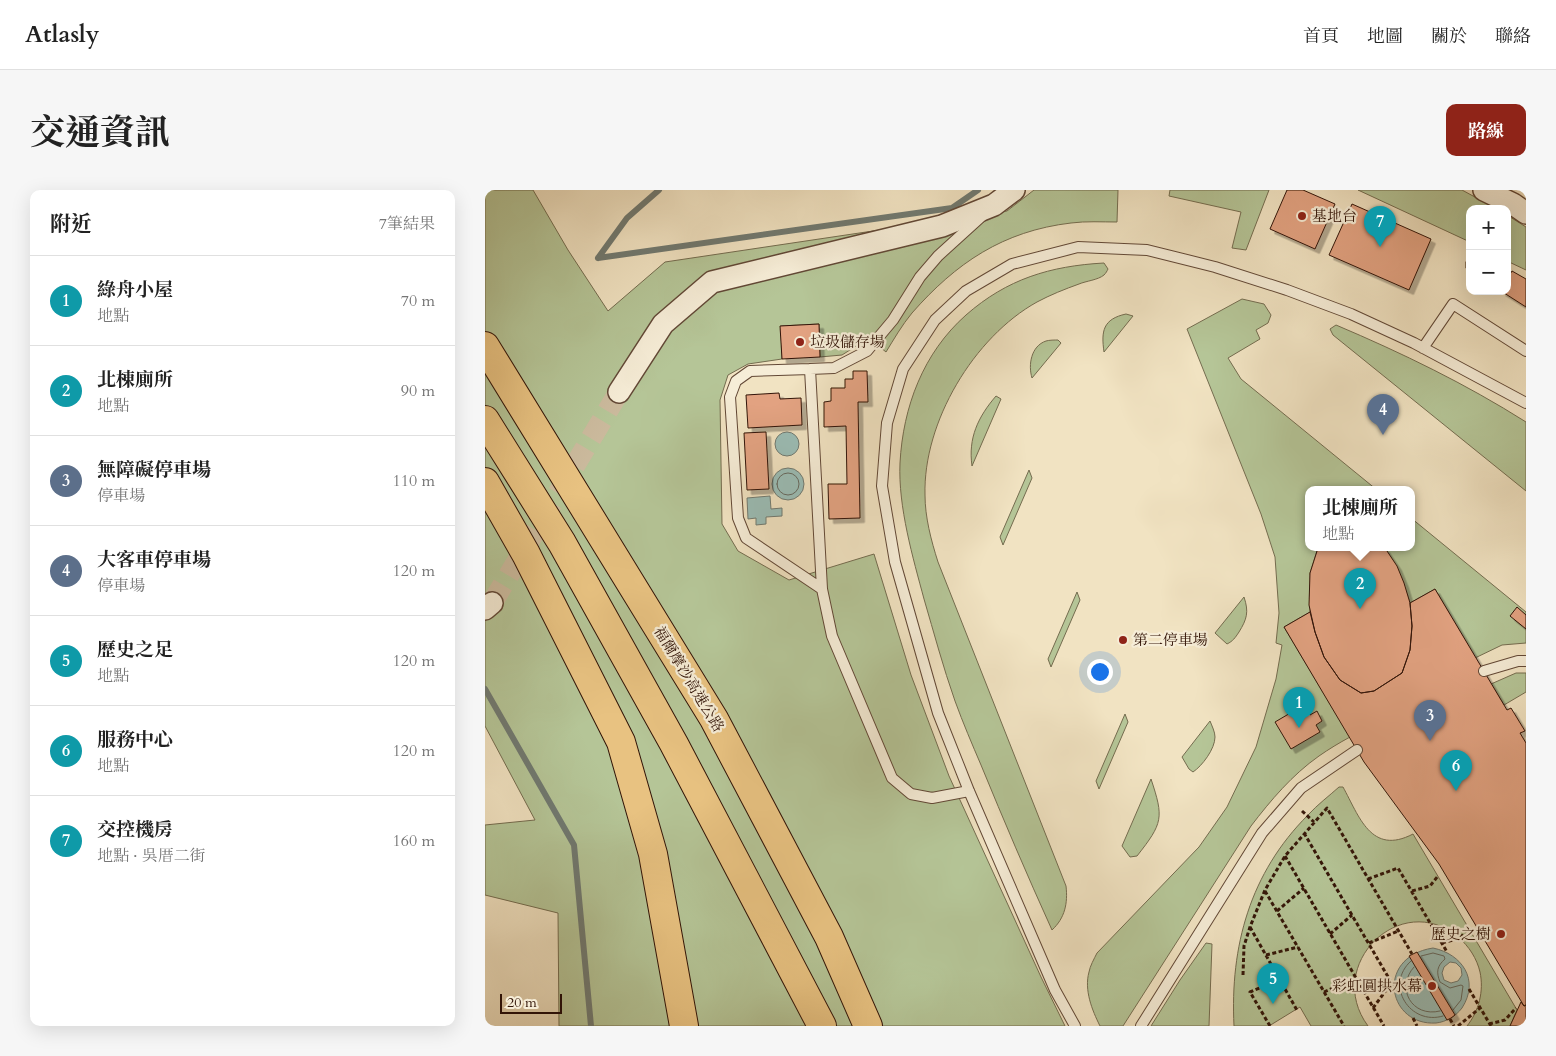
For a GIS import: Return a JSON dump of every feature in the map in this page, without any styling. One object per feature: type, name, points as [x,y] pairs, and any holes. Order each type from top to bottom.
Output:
[{"type":"highway","name":"福爾摩沙高速公路","points":[[485,346],[714,719],[829,937],[867,1026]]},
{"type":"highway","points":[[485,420],[562,543],[674,744],[822,1026]]},
{"type":"highway","points":[[485,482],[526,554],[621,742],[653,854],[684,1026]]},
{"type":"street","points":[[619,392],[663,324],[713,282],[941,226],[994,205],[1014,190]]},
{"type":"street","points":[[1484,190],[1513,204],[1526,213]]},
{"type":"lane","points":[[822,589],[746,538],[738,518],[731,406],[731,397],[736,381],[750,371],[835,368],[867,351],[893,320],[920,277],[938,256],[994,205]]},
{"type":"lane","points":[[1075,1026],[1055,990],[969,791],[938,713],[895,562],[882,486],[887,423],[903,369],[935,320],[966,291],[1012,264],[1078,247],[1147,250],[1215,267],[1287,290],[1351,314],[1423,348],[1526,403]]},
{"type":"lane","points":[[1423,348],[1453,304],[1526,351]]},
{"type":"lane","points":[[810,368],[822,589],[832,636],[891,778],[911,794],[932,798],[969,791]]},
{"type":"lane","points":[[1484,671],[1518,661],[1526,662]]},
{"type":"lane","points":[[1141,1026],[1262,833],[1301,788],[1357,750]]},
{"type":"path","points":[[1243,975],[1244,946],[1249,927],[1265,890],[1285,856],[1327,808],[1412,954]]},
{"type":"path","points":[[1300,810],[1314,822]]},
{"type":"path","points":[[1304,833],[1394,987]]},
{"type":"path","points":[[1285,856],[1383,1026]]},
{"type":"path","points":[[1368,879],[1398,868],[1447,952]]},
{"type":"path","points":[[1412,891],[1430,886],[1437,876]]},
{"type":"path","points":[[1277,911],[1304,888]]},
{"type":"path","points":[[1265,890],[1344,1026]]},
{"type":"path","points":[[1330,934],[1352,915]]},
{"type":"path","points":[[1249,927],[1299,1012]]},
{"type":"path","points":[[1442,943],[1460,938],[1469,928]]},
{"type":"path","points":[[1369,943],[1398,931]]},
{"type":"path","points":[[1266,955],[1298,947]]},
{"type":"path","points":[[1324,992],[1356,978]]},
{"type":"path","points":[[1270,1026],[1250,992],[1280,980]]},
{"type":"path","points":[[1373,1008],[1392,982]]},
{"type":"path","points":[[1469,989],[1490,1025],[1505,1020],[1516,1008]]},
{"type":"path","points":[[1458,1026],[1480,1008]]},
{"type":"path","points":[[1413,1018],[1416,1025]]},
{"type":"path","points":[[1449,1019],[1454,1026]]},
{"type":"green space","points":[[485,190],[533,190],[568,250],[608,311],[665,262],[1007,211],[1034,190],[1118,190],[1117,222],[1071,223],[1046,227],[1024,233],[982,252],[946,279],[929,295],[901,327],[886,352],[869,338],[842,355],[820,357],[819,324],[781,326],[782,359],[748,364],[728,375],[720,400],[722,524],[738,551],[789,580],[874,554],[911,675],[949,776],[1065,1026],[559,1026],[558,913],[485,895],[485,825],[535,820],[485,726]]},
{"type":"green space","points":[[1170,190],[1269,190],[1246,250],[1232,248],[1241,212],[1169,196]]},
{"type":"green space","points":[[1358,190],[1462,190],[1490,205],[1466,205],[1466,240]]},
{"type":"green space","points":[[1511,218],[1526,227],[1526,270],[1511,263]]},
{"type":"green space","points":[[1104,263],[1108,269],[1101,277],[1052,295],[1014,317],[973,359],[943,411],[933,439],[927,467],[926,512],[938,562],[1066,886],[1065,910],[1052,930],[998,807],[964,725],[951,688],[924,599],[907,532],[901,497],[900,463],[906,422],[918,382],[938,346],[966,315],[997,292],[1030,277],[1065,267]]},
{"type":"green space","points":[[1242,299],[1264,304],[1271,315],[1268,323],[1256,330],[1260,339],[1228,358],[1241,379],[1372,486],[1305,486],[1305,551],[1317,551],[1310,573],[1310,612],[1284,627],[1350,737],[1309,763],[1274,797],[1251,826],[1123,1026],[1100,1026],[1092,1007],[1087,986],[1090,970],[1097,953],[1199,847],[1227,807],[1256,747],[1276,679],[1282,645],[1276,643],[1279,613],[1275,557],[1261,514],[1187,329]]},
{"type":"green space","points":[[1126,314],[1133,316],[1104,352],[1103,338],[1105,327],[1112,319]]},
{"type":"green space","points":[[1336,325],[1433,370],[1526,422],[1526,491],[1333,335],[1330,329]]},
{"type":"green space","points":[[1058,340],[1061,343],[1032,378],[1030,367],[1034,351],[1041,343]]},
{"type":"green space","points":[[996,396],[1001,399],[972,466],[972,446],[976,428],[984,412]]},
{"type":"green space","points":[[1029,470],[1032,478],[1003,545],[1000,537]]},
{"type":"green space","points":[[1415,521],[1526,612],[1526,643],[1502,645],[1475,658],[1435,589],[1410,603],[1393,561],[1387,551],[1415,551]]},
{"type":"green space","points":[[1077,592],[1080,600],[1051,667],[1048,659]]},
{"type":"green space","points":[[1244,597],[1247,611],[1245,619],[1236,636],[1227,644],[1215,633]]},
{"type":"green space","points":[[1516,673],[1526,673],[1526,692],[1504,705],[1491,684]]},
{"type":"green space","points":[[1125,714],[1128,722],[1099,789],[1096,781]]},
{"type":"green space","points":[[1210,721],[1215,735],[1213,747],[1200,766],[1193,772],[1182,757]]},
{"type":"green space","points":[[1151,779],[1158,803],[1159,820],[1146,845],[1137,856],[1130,857],[1122,846]]},
{"type":"green space","points":[[1339,787],[1343,787],[1368,830],[1377,836],[1387,840],[1399,839],[1413,834],[1517,1010],[1510,1026],[1467,1026],[1475,1014],[1481,993],[1480,972],[1475,958],[1466,944],[1458,937],[1436,925],[1414,922],[1393,928],[1375,941],[1362,958],[1355,980],[1357,1003],[1368,1026],[1311,1026],[1300,1007],[1269,1026],[1234,1026],[1236,967],[1240,939],[1258,886],[1271,861],[1288,837],[1312,811]]},
{"type":"green space","points":[[1206,943],[1212,944],[1209,1026],[1151,1026],[1180,980]]},
{"type":"water","points":[[787,432],[796,435],[799,444],[796,453],[787,456],[778,453],[775,444],[778,435]]},
{"type":"water","points":[[788,468],[794,469],[799,473],[803,478],[803,490],[799,495],[794,499],[788,500],[782,499],[777,495],[773,490],[772,484],[773,478],[777,473],[782,469]]},
{"type":"water","points":[[770,496],[771,509],[782,508],[782,516],[766,517],[766,524],[756,525],[756,518],[748,519],[747,498]]},
{"type":"water","points":[[1433,948],[1443,951],[1460,962],[1465,970],[1469,988],[1467,998],[1462,1008],[1451,1018],[1436,1023],[1419,1021],[1407,1014],[1398,1003],[1394,990],[1396,976],[1402,964],[1414,954]],"holes":[[[1450,962],[1456,963],[1461,968],[1462,975],[1458,981],[1451,983],[1444,980],[1442,973],[1444,967]]]},
{"type":"building","name":"基地台","points":[[1287,190],[1303,190],[1335,204],[1315,249],[1270,229]]},
{"type":"building","points":[[1352,204],[1431,239],[1409,290],[1329,255]]},
{"type":"building","points":[[1512,271],[1526,279],[1526,307],[1507,295],[1511,295]]},
{"type":"building","name":"垃圾儲存場","points":[[819,324],[820,357],[782,359],[780,326]]},
{"type":"building","points":[[853,371],[867,371],[868,402],[858,402],[860,518],[829,519],[828,484],[847,484],[846,426],[824,427],[824,402],[831,401],[831,388],[845,388],[845,379],[853,379]]},
{"type":"building","points":[[779,393],[780,399],[801,398],[802,425],[748,428],[746,395]]},
{"type":"building","points":[[766,432],[769,489],[747,490],[744,433]]},
{"type":"building","points":[[1317,551],[1387,551],[1397,566],[1410,603],[1412,626],[1410,650],[1402,673],[1374,691],[1361,693],[1340,680],[1324,657],[1315,632],[1309,605],[1310,573]]},
{"type":"building","points":[[1435,589],[1507,710],[1511,708],[1525,731],[1520,733],[1526,743],[1526,1005],[1524,1006],[1439,864],[1364,762],[1284,627],[1310,612],[1324,657],[1340,680],[1361,693],[1374,691],[1402,673],[1410,650],[1412,626],[1410,603]]},
{"type":"building","points":[[1517,607],[1526,615],[1526,629],[1510,616]]},
{"type":"building","points":[[1304,705],[1310,715],[1317,711],[1322,721],[1316,725],[1320,732],[1291,749],[1275,722]]},
{"type":"building","name":"彩虹圓拱水幕","points":[[1417,952],[1455,1015],[1447,1020],[1409,956]]},
{"type":"building","points":[[1521,1002],[1524,1006],[1526,1005],[1526,1026],[1510,1026]]},
{"type":"waterway","points":[[598,258],[627,218],[659,190]]},
{"type":"waterway","points":[[598,258],[952,208],[978,190]]},
{"type":"waterway","points":[[485,689],[574,845],[591,1026]]},
{"type":"tunnel","points":[[492,603],[619,392]]},
{"type":"place","name":"基地台","points":[[1302,216]]},
{"type":"place","name":"交控機房","points":[[1380,247]]},
{"type":"place","name":"垃圾儲存場","points":[[800,342]]},
{"type":"place","name":"大客車停車場","points":[[1383,435]]},
{"type":"place","name":"北棟廁所","points":[[1360,609]]},
{"type":"place","name":"第二停車場","points":[[1123,640]]},
{"type":"place","name":"綠舟小屋","points":[[1299,728]]},
{"type":"place","name":"無障礙停車場","points":[[1430,741]]},
{"type":"place","name":"服務中心","points":[[1456,791]]},
{"type":"place","name":"歷史之樹","points":[[1501,934]]},
{"type":"place","name":"彩虹圓拱水幕","points":[[1432,986]]},
{"type":"place","name":"歷史之足","points":[[1273,1004]]}]
